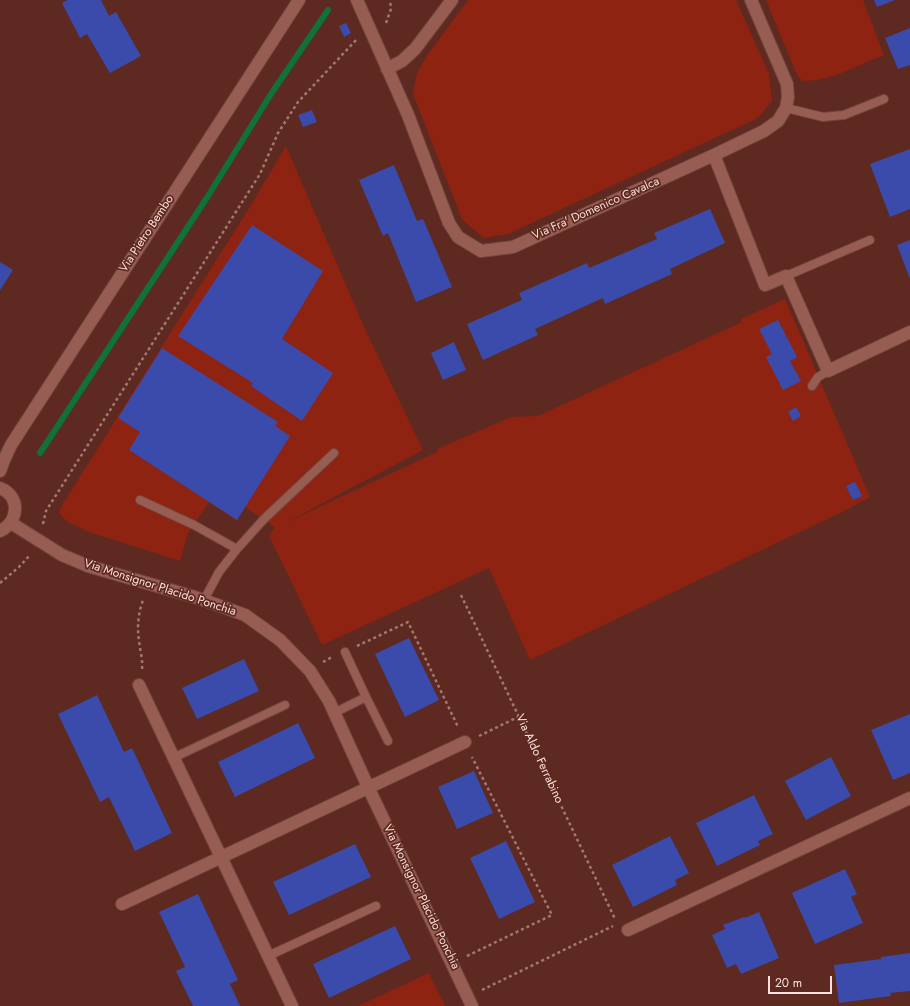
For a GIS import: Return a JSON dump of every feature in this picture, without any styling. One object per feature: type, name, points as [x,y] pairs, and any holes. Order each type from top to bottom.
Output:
[{"type":"street","name":"Via Pietro Bembo","points":[[0,471],[11,445],[299,0]]},
{"type":"street","name":"Via Fra' Domenico Cavalca","points":[[357,0],[408,115],[449,223],[458,237],[481,252],[513,247],[714,155],[764,131],[778,121],[786,108]]},
{"type":"street","points":[[387,69],[402,61],[415,49],[452,0]]},
{"type":"street","points":[[752,0],[787,84],[788,97],[786,108]]},
{"type":"street","points":[[714,155],[765,285],[786,276],[828,371],[910,332]]},
{"type":"street","points":[[0,488],[9,494],[14,500],[15,508],[11,523],[0,531]]},
{"type":"street","name":"Via Monsignor Placido Ponchia","points":[[11,523],[62,555],[88,566],[204,600],[245,615],[280,640],[310,671],[329,701],[470,1001]]},
{"type":"street","points":[[139,685],[292,1006]]},
{"type":"street","points":[[122,904],[465,742]]},
{"type":"street","points":[[628,930],[910,798]]},
{"type":"lane","points":[[786,108],[823,117],[844,115],[884,99]]},
{"type":"lane","points":[[786,276],[870,240]]},
{"type":"lane","points":[[812,386],[818,377],[828,371]]},
{"type":"lane","points":[[204,600],[219,572],[237,549],[264,519],[334,453]]},
{"type":"lane","points":[[140,500],[194,525],[237,549]]},
{"type":"lane","points":[[345,652],[388,741]]},
{"type":"lane","points":[[334,713],[366,697]]},
{"type":"lane","points":[[174,758],[285,705]]},
{"type":"lane","points":[[268,956],[376,906]]},
{"type":"path","points":[[382,26],[387,22],[391,9],[390,0]]},
{"type":"path","points":[[44,523],[46,511],[260,174],[278,134],[294,108],[298,102],[361,37]]},
{"type":"path","points":[[24,552],[36,558]]},
{"type":"path","points":[[0,583],[19,568],[30,556]]},
{"type":"path","name":"Via Aldo Ferrabino","points":[[461,595],[617,924],[470,1001]]},
{"type":"path","points":[[136,598],[150,603]]},
{"type":"path","points":[[139,685],[142,664],[138,638],[138,614],[142,600]]},
{"type":"path","points":[[320,663],[408,622],[465,742],[552,915],[452,963]]},
{"type":"path","points":[[465,742],[518,717]]},
{"type":"shaded area","points":[[468,0],[736,0],[769,74],[772,101],[758,118],[508,234],[483,238],[462,219],[413,94],[417,73],[428,54]]},
{"type":"shaded area","points":[[766,0],[863,0],[884,55],[845,72],[824,78],[803,81],[797,75]]},
{"type":"shaded area","points":[[286,146],[364,327],[423,450],[287,522],[437,452],[437,449],[511,417],[538,416],[742,322],[741,319],[785,299],[870,497],[840,513],[530,660],[489,568],[322,645],[269,536],[275,527],[245,507],[236,520],[209,502],[188,533],[180,561],[89,532],[68,522],[62,517],[59,510],[251,205]]},
{"type":"shaded area","points":[[429,973],[445,1006],[358,1006]]},
{"type":"building","points":[[67,0],[101,0],[109,16],[116,12],[141,56],[110,73],[87,34],[80,38],[62,3]]},
{"type":"building","points":[[874,0],[895,0],[877,7]]},
{"type":"building","points":[[346,23],[351,33],[344,37],[339,26]]},
{"type":"building","points":[[910,28],[910,65],[898,69],[885,38]]},
{"type":"building","points":[[312,110],[317,122],[303,127],[298,115]]},
{"type":"building","points":[[910,149],[910,209],[890,217],[870,164]]},
{"type":"building","points":[[394,165],[417,221],[423,219],[452,287],[416,302],[388,233],[383,236],[359,180]]},
{"type":"building","points":[[710,209],[725,243],[670,269],[672,274],[605,304],[603,298],[535,329],[538,335],[483,360],[467,324],[522,300],[519,293],[587,263],[589,268],[657,239],[654,233]]},
{"type":"building","points":[[252,225],[323,271],[282,339],[333,373],[302,421],[251,386],[253,383],[178,336]]},
{"type":"building","points":[[910,240],[910,279],[897,245]]},
{"type":"building","points":[[0,262],[13,270],[0,290]]},
{"type":"building","points":[[778,320],[797,357],[790,361],[801,381],[783,390],[766,357],[772,354],[759,329]]},
{"type":"building","points":[[454,342],[466,370],[443,380],[431,353]]},
{"type":"building","points":[[162,348],[278,422],[275,426],[290,436],[237,520],[129,450],[140,432],[118,418]]},
{"type":"building","points":[[796,407],[801,416],[793,421],[788,412]]},
{"type":"building","points":[[855,482],[862,496],[853,500],[846,486]]},
{"type":"building","points":[[409,638],[439,700],[405,717],[375,654]]},
{"type":"building","points":[[244,659],[259,691],[197,719],[182,688]]},
{"type":"building","points":[[97,695],[124,752],[132,748],[172,833],[135,851],[109,797],[100,802],[58,714]]},
{"type":"building","points":[[910,714],[910,773],[893,780],[871,730]]},
{"type":"building","points":[[298,723],[315,758],[235,797],[218,762]]},
{"type":"building","points":[[831,757],[851,796],[806,820],[785,781]]},
{"type":"building","points":[[474,771],[493,813],[457,829],[438,787]]},
{"type":"building","points":[[754,795],[773,834],[758,841],[760,845],[717,866],[696,823]]},
{"type":"building","points":[[670,836],[689,873],[675,880],[677,885],[633,907],[612,865]]},
{"type":"building","points":[[506,841],[535,902],[499,919],[470,858]]},
{"type":"building","points":[[355,844],[371,877],[289,915],[273,882]]},
{"type":"building","points":[[845,869],[857,894],[851,897],[863,923],[815,944],[792,893]]},
{"type":"building","points":[[198,894],[238,980],[230,984],[240,1006],[193,1006],[176,971],[185,967],[159,912]]},
{"type":"building","points":[[759,912],[779,958],[741,974],[736,964],[727,968],[712,935],[725,929],[723,925]]},
{"type":"building","points":[[395,926],[411,959],[329,998],[313,964]]},
{"type":"building","points":[[910,953],[910,991],[890,993],[891,996],[839,1003],[834,965],[881,959],[881,957]]},
{"type":"waterway","points":[[40,453],[208,196],[271,94],[328,10]]}]
